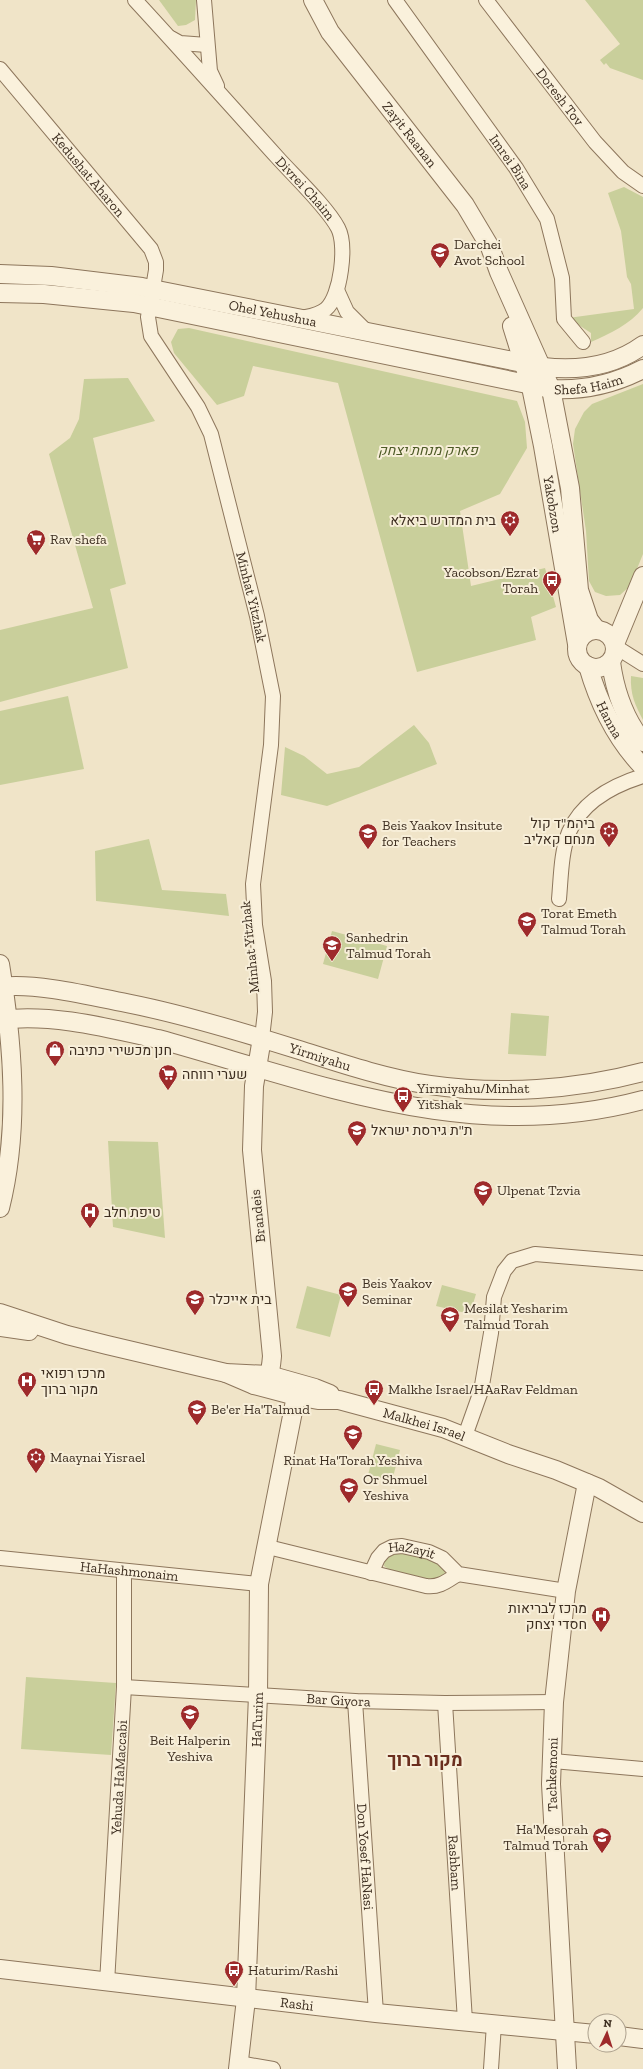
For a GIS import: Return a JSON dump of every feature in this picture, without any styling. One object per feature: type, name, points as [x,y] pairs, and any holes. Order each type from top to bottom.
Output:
[{"type":"street","name":"Divrei Chaim","points":[[135,0],[309,192],[338,229],[342,242],[342,253],[337,290],[327,308],[313,315],[297,318]]},
{"type":"street","points":[[204,0],[207,45]]},
{"type":"street","name":"Zayit Raanan","points":[[313,0],[330,32],[465,205],[490,247],[499,272],[543,367]]},
{"type":"street","name":"Imrei Bina","points":[[395,0],[516,168],[547,219],[562,278],[564,319],[583,342]]},
{"type":"street","name":"Doresh Tov","points":[[486,0],[595,142],[623,172],[643,186]]},
{"type":"street","name":"Divrei Chaim","points":[[162,30],[173,40],[180,43],[207,45],[210,71],[216,85],[229,104]]},
{"type":"street","name":"Kedushat Aharon","points":[[0,69],[151,249],[156,262],[154,289]]},
{"type":"street","name":"Ohel Yehushua","points":[[1,270],[93,280],[154,289],[524,365],[543,367]]},
{"type":"street","name":"Zayit Raanan","points":[[499,272],[510,320],[524,365]]},
{"type":"street","name":"Minhat Yitzhak","points":[[154,289],[154,307],[149,327],[151,336],[163,357],[198,407],[211,434],[257,616],[271,678],[273,696],[271,745],[253,884],[253,912],[263,968],[265,999],[257,1037]]},
{"type":"street","points":[[337,290],[347,312],[356,323],[368,333]]},
{"type":"street","name":"Ohel Yehushua","points":[[0,293],[88,298],[154,307],[531,387]]},
{"type":"street","name":"Shefa Haim","points":[[543,367],[570,368],[604,363],[621,358],[643,345]]},
{"type":"street","name":"Yakobzon","points":[[524,365],[531,387],[543,446],[577,644]]},
{"type":"street","name":"Yakobzon","points":[[543,367],[551,390],[570,488],[579,590],[589,620],[598,630]]},
{"type":"street","name":"Shefa Haim","points":[[531,387],[551,390],[589,388],[616,382],[643,369]]},
{"type":"street","points":[[634,599],[620,616],[598,630],[584,633],[577,644],[578,657],[588,666],[600,668],[613,653],[643,576]]},
{"type":"street","points":[[598,630],[611,636],[613,653]]},
{"type":"street","points":[[613,653],[624,660],[643,665]]},
{"type":"street","name":"Hanna","points":[[613,653],[619,700],[628,721],[643,742]]},
{"type":"street","name":"Hanna","points":[[588,666],[594,686],[614,729],[629,752],[643,766]]},
{"type":"street","points":[[559,899],[564,850],[569,831],[580,815],[604,793],[623,782],[643,776]]},
{"type":"street","points":[[0,964],[4,1019],[11,1068],[13,1101],[11,1140],[0,1208]]},
{"type":"street","name":"Yirmiyahu","points":[[2,987],[37,988],[103,998],[154,1009],[257,1037],[372,1072],[437,1086],[474,1089],[539,1088],[597,1082],[643,1072]]},
{"type":"street","name":"Yirmiyahu","points":[[4,1019],[32,1019],[66,1022],[128,1032],[257,1066],[350,1094],[419,1108],[472,1115],[559,1116],[600,1110],[643,1100]]},
{"type":"street","points":[[11,1068],[17,1040],[22,1028],[32,1019]]},
{"type":"street","name":"Brandeis","points":[[257,1037],[257,1066],[252,1115],[252,1150],[272,1341],[269,1375]]},
{"type":"street","points":[[465,1436],[481,1391],[491,1333],[494,1297],[504,1271],[512,1261],[535,1254],[643,1263]]},
{"type":"street","name":"Malkhei Israel","points":[[0,1313],[67,1335],[226,1373],[254,1385],[296,1396],[318,1400],[339,1400]]},
{"type":"street","name":"Malkhei Israel","points":[[0,1327],[67,1335]]},
{"type":"street","name":"Malkhei Israel","points":[[226,1373],[269,1375],[315,1388],[339,1400],[422,1422],[465,1436],[508,1454],[543,1473],[587,1488],[643,1514]]},
{"type":"street","points":[[254,1385],[263,1383],[269,1375]]},
{"type":"street","points":[[296,1396],[304,1389],[315,1388]]},
{"type":"street","name":"HaTurim","points":[[239,2066],[246,1999],[258,1695],[260,1584],[296,1396]]},
{"type":"street","name":"Tachkemoni","points":[[567,2069],[551,1784],[554,1702],[566,1592],[587,1488]]},
{"type":"street","name":"HaZayit","points":[[268,1547],[372,1573],[434,1587],[458,1574],[442,1558],[429,1552],[402,1546],[392,1547],[384,1551],[378,1558],[372,1573]]},
{"type":"street","name":"HaHashmonaim","points":[[0,1558],[260,1584]]},
{"type":"street","name":"Yehuda HaMaccabi","points":[[107,1983],[124,1687],[124,1571]]},
{"type":"street","points":[[458,1574],[566,1592]]},
{"type":"street","name":"Bar Giyora","points":[[124,1687],[355,1701],[445,1704],[554,1702]]},
{"type":"street","name":"Don Yosef HaNasi","points":[[355,1701],[376,2013]]},
{"type":"street","name":"Rashbam","points":[[445,1704],[465,2021]]},
{"type":"street","points":[[552,1762],[643,1769]]},
{"type":"street","name":"Rashi","points":[[0,1969],[246,1999],[587,2033]]},
{"type":"street","points":[[491,2069],[494,2024]]},
{"type":"street","points":[[627,2037],[643,2039]]},
{"type":"street","points":[[239,2066],[273,2069]]},
{"type":"green space","points":[[159,0],[196,0],[195,20],[186,25],[178,26]]},
{"type":"green space","points":[[585,0],[643,0],[643,80],[610,68],[606,63],[604,65],[600,60],[620,44]]},
{"type":"green space","points":[[624,187],[643,197],[643,308],[626,324],[591,342],[591,333],[568,318],[634,309],[631,284],[627,277],[621,231],[608,193]]},
{"type":"green space","name":"פארק מנחת יצחק","points":[[189,328],[517,401],[525,422],[527,448],[500,494],[460,511],[471,586],[545,568],[556,607],[531,617],[536,640],[417,672],[338,383],[253,366],[244,396],[217,405],[174,353],[171,342],[178,329]]},
{"type":"green space","points":[[128,378],[155,421],[93,438],[126,584],[110,589],[128,668],[0,702],[0,630],[93,608],[49,454],[70,438],[79,419],[84,379]]},
{"type":"green space","points":[[643,384],[643,554],[630,586],[620,595],[606,596],[595,592],[589,581],[586,531],[573,444],[575,429],[584,412],[592,404]]},
{"type":"green space","points":[[631,676],[643,678],[643,720],[631,688]]},
{"type":"green space","points":[[68,696],[84,769],[0,785],[0,711]]},
{"type":"green space","points":[[414,725],[429,743],[437,764],[327,806],[281,795],[285,747],[304,756],[327,774],[359,767]]},
{"type":"green space","points":[[149,839],[162,890],[226,894],[229,916],[96,901],[95,851]]},
{"type":"green space","points":[[332,931],[387,946],[378,979],[323,964]]},
{"type":"green space","points":[[511,1013],[549,1016],[546,1056],[508,1054]]},
{"type":"green space","points":[[108,1141],[158,1142],[165,1238],[113,1227]]},
{"type":"green space","points":[[442,1285],[476,1294],[470,1314],[436,1306]]},
{"type":"green space","points":[[307,1286],[341,1295],[330,1337],[296,1328]]},
{"type":"green space","points":[[376,1444],[400,1450],[392,1481],[368,1475]]},
{"type":"green space","points":[[409,1552],[432,1560],[446,1571],[442,1577],[420,1579],[404,1576],[384,1566],[385,1558],[395,1553]]},
{"type":"green space","points":[[26,1677],[116,1683],[111,1755],[21,1749]]},
{"type":"place","name":"Darchei Avot School","points":[[440,269]]},
{"type":"place","name":"בית המדרש ביאלא","points":[[510,537]]},
{"type":"place","name":"Rav shefa","points":[[36,556]]},
{"type":"place","name":"Yacobson/Ezrat Torah","points":[[552,597]]},
{"type":"place","name":"ביהמ\"ד קול מנחם קאליב","points":[[609,848]]},
{"type":"place","name":"Beis Yaakov Insitute for Teachers","points":[[368,850]]},
{"type":"place","name":"Torat Emeth Talmud Torah","points":[[527,938]]},
{"type":"place","name":"Sanhedrin Talmud Torah","points":[[332,962]]},
{"type":"place","name":"חנן מכשירי כתיבה","points":[[55,1067]]},
{"type":"place","name":"שערי רווחה","points":[[168,1091]]},
{"type":"place","name":"Yirmiyahu/Minhat Yitshak","points":[[403,1113]]},
{"type":"place","name":"ת\"ת גירסת ישראל","points":[[357,1147]]},
{"type":"place","name":"Ulpenat Tzvia","points":[[483,1207]]},
{"type":"place","name":"טיפת חלב","points":[[90,1229]]},
{"type":"place","name":"Beis Yaakov Seminar","points":[[348,1308]]},
{"type":"place","name":"בית אייכלר","points":[[195,1316]]},
{"type":"place","name":"Mesilat Yesharim Talmud Torah","points":[[450,1333]]},
{"type":"place","name":"מרכז רפואי מקור ברוך","points":[[27,1398]]},
{"type":"place","name":"Malkhe Israel/HAaRav Feldman","points":[[374,1406]]},
{"type":"place","name":"Be'er Ha'Talmud","points":[[197,1426]]},
{"type":"place","name":"Rinat Ha'Torah Yeshiva","points":[[353,1451]]},
{"type":"place","name":"Maaynai Yisrael","points":[[36,1474]]},
{"type":"place","name":"Or Shmuel Yeshiva","points":[[349,1504]]},
{"type":"place","name":"מרכז לבריאות חסדי יצחק","points":[[601,1633]]},
{"type":"place","name":"Beit Halperin Yeshiva","points":[[190,1731]]},
{"type":"place","name":"Ha'Mesorah Talmud Torah","points":[[602,1854]]},
{"type":"place","name":"Haturim/Rashi","points":[[234,1987]]},
{"type":"district","name":"מקור ברוך","points":[[425,1760]]}]
